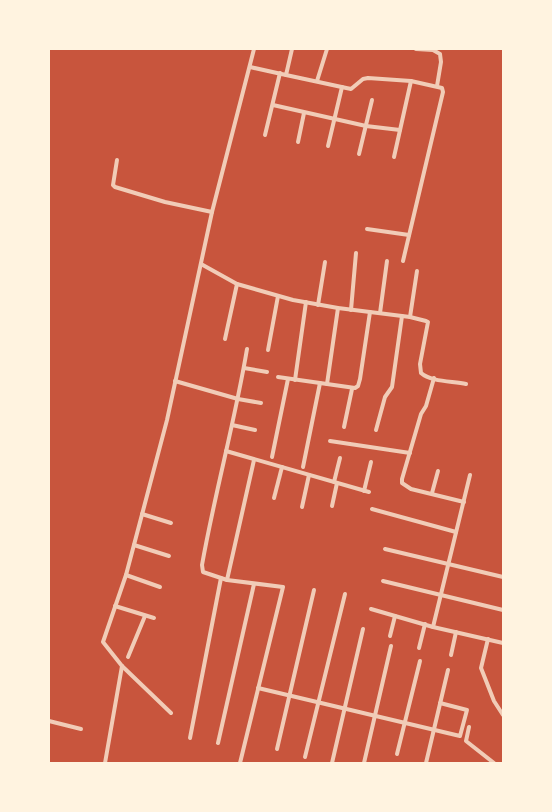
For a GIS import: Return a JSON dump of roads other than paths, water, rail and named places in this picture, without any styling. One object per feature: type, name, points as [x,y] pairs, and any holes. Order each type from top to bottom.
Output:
[{"type":"street","points":[[171,712],[122,666],[103,642],[126,575],[142,514],[175,381],[212,212],[254,49]]},
{"type":"street","points":[[286,75],[292,49]]},
{"type":"street","points":[[317,81],[327,49]]},
{"type":"street","points":[[416,49],[432,50],[440,54],[441,62],[437,86]]},
{"type":"street","points":[[250,67],[353,89],[363,79],[368,78],[411,81],[442,88],[443,92],[403,261]]},
{"type":"street","points":[[265,135],[280,73]]},
{"type":"street","points":[[394,157],[411,81]]},
{"type":"street","points":[[328,146],[342,87]]},
{"type":"street","points":[[359,154],[372,100]]},
{"type":"street","points":[[273,106],[366,126],[400,130]]},
{"type":"street","points":[[298,142],[304,113]]},
{"type":"street","points":[[117,160],[112,185],[115,187],[165,202],[212,212]]},
{"type":"street","points":[[367,229],[408,235]]},
{"type":"street","points":[[351,310],[356,253]]},
{"type":"street","points":[[380,313],[387,261]]},
{"type":"street","points":[[318,305],[325,262]]},
{"type":"street","points":[[200,264],[236,284],[278,296],[318,305],[410,317],[428,322],[420,369],[424,376],[466,384]]},
{"type":"street","points":[[410,317],[417,271]]},
{"type":"street","points":[[225,340],[236,284]]},
{"type":"street","points":[[268,350],[278,296]]},
{"type":"street","points":[[296,380],[306,302]]},
{"type":"street","points":[[327,384],[338,308]]},
{"type":"street","points":[[278,377],[352,388],[358,386],[370,312]]},
{"type":"street","points":[[376,430],[385,397],[392,387],[402,316]]},
{"type":"street","points":[[240,763],[283,587],[227,580],[203,572],[202,565],[247,349]]},
{"type":"street","points":[[244,368],[267,372]]},
{"type":"street","points":[[434,378],[426,406],[421,414],[402,484],[411,489],[464,502]]},
{"type":"street","points":[[272,457],[288,379]]},
{"type":"street","points":[[175,381],[238,399],[261,403]]},
{"type":"street","points":[[304,467],[320,383]]},
{"type":"street","points":[[344,427],[352,388]]},
{"type":"street","points":[[232,425],[255,430]]},
{"type":"street","points":[[330,441],[410,453]]},
{"type":"street","points":[[226,451],[367,491],[371,462]]},
{"type":"street","points":[[332,506],[340,458]]},
{"type":"street","points":[[227,580],[254,460]]},
{"type":"street","points":[[274,498],[282,468]]},
{"type":"street","points":[[432,493],[438,471]]},
{"type":"street","points":[[302,507],[309,475]]},
{"type":"street","points":[[433,627],[470,475]]},
{"type":"street","points":[[372,509],[456,532]]},
{"type":"street","points":[[142,514],[171,523]]},
{"type":"street","points":[[134,545],[169,556]]},
{"type":"street","points":[[385,549],[503,577]]},
{"type":"street","points":[[126,575],[160,587]]},
{"type":"street","points":[[190,738],[221,578]]},
{"type":"street","points":[[383,581],[503,610]]},
{"type":"street","points":[[218,743],[254,584]]},
{"type":"street","points":[[276,749],[314,590]]},
{"type":"street","points":[[305,756],[345,594]]},
{"type":"street","points":[[115,606],[154,618]]},
{"type":"street","points":[[371,609],[433,627],[503,643]]},
{"type":"street","points":[[128,657],[145,616]]},
{"type":"street","points":[[390,636],[395,616]]},
{"type":"street","points":[[419,648],[425,624]]},
{"type":"street","points":[[332,763],[363,629]]},
{"type":"street","points":[[451,655],[456,632]]},
{"type":"street","points":[[488,639],[481,668],[494,701],[503,715]]},
{"type":"street","points":[[364,763],[391,646]]},
{"type":"street","points":[[397,754],[420,661]]},
{"type":"street","points":[[105,763],[122,666]]},
{"type":"street","points":[[426,763],[448,670]]},
{"type":"street","points":[[258,688],[460,736],[467,710],[440,703]]},
{"type":"street","points":[[49,721],[81,729]]},
{"type":"street","points":[[469,727],[466,741],[494,763]]}]
